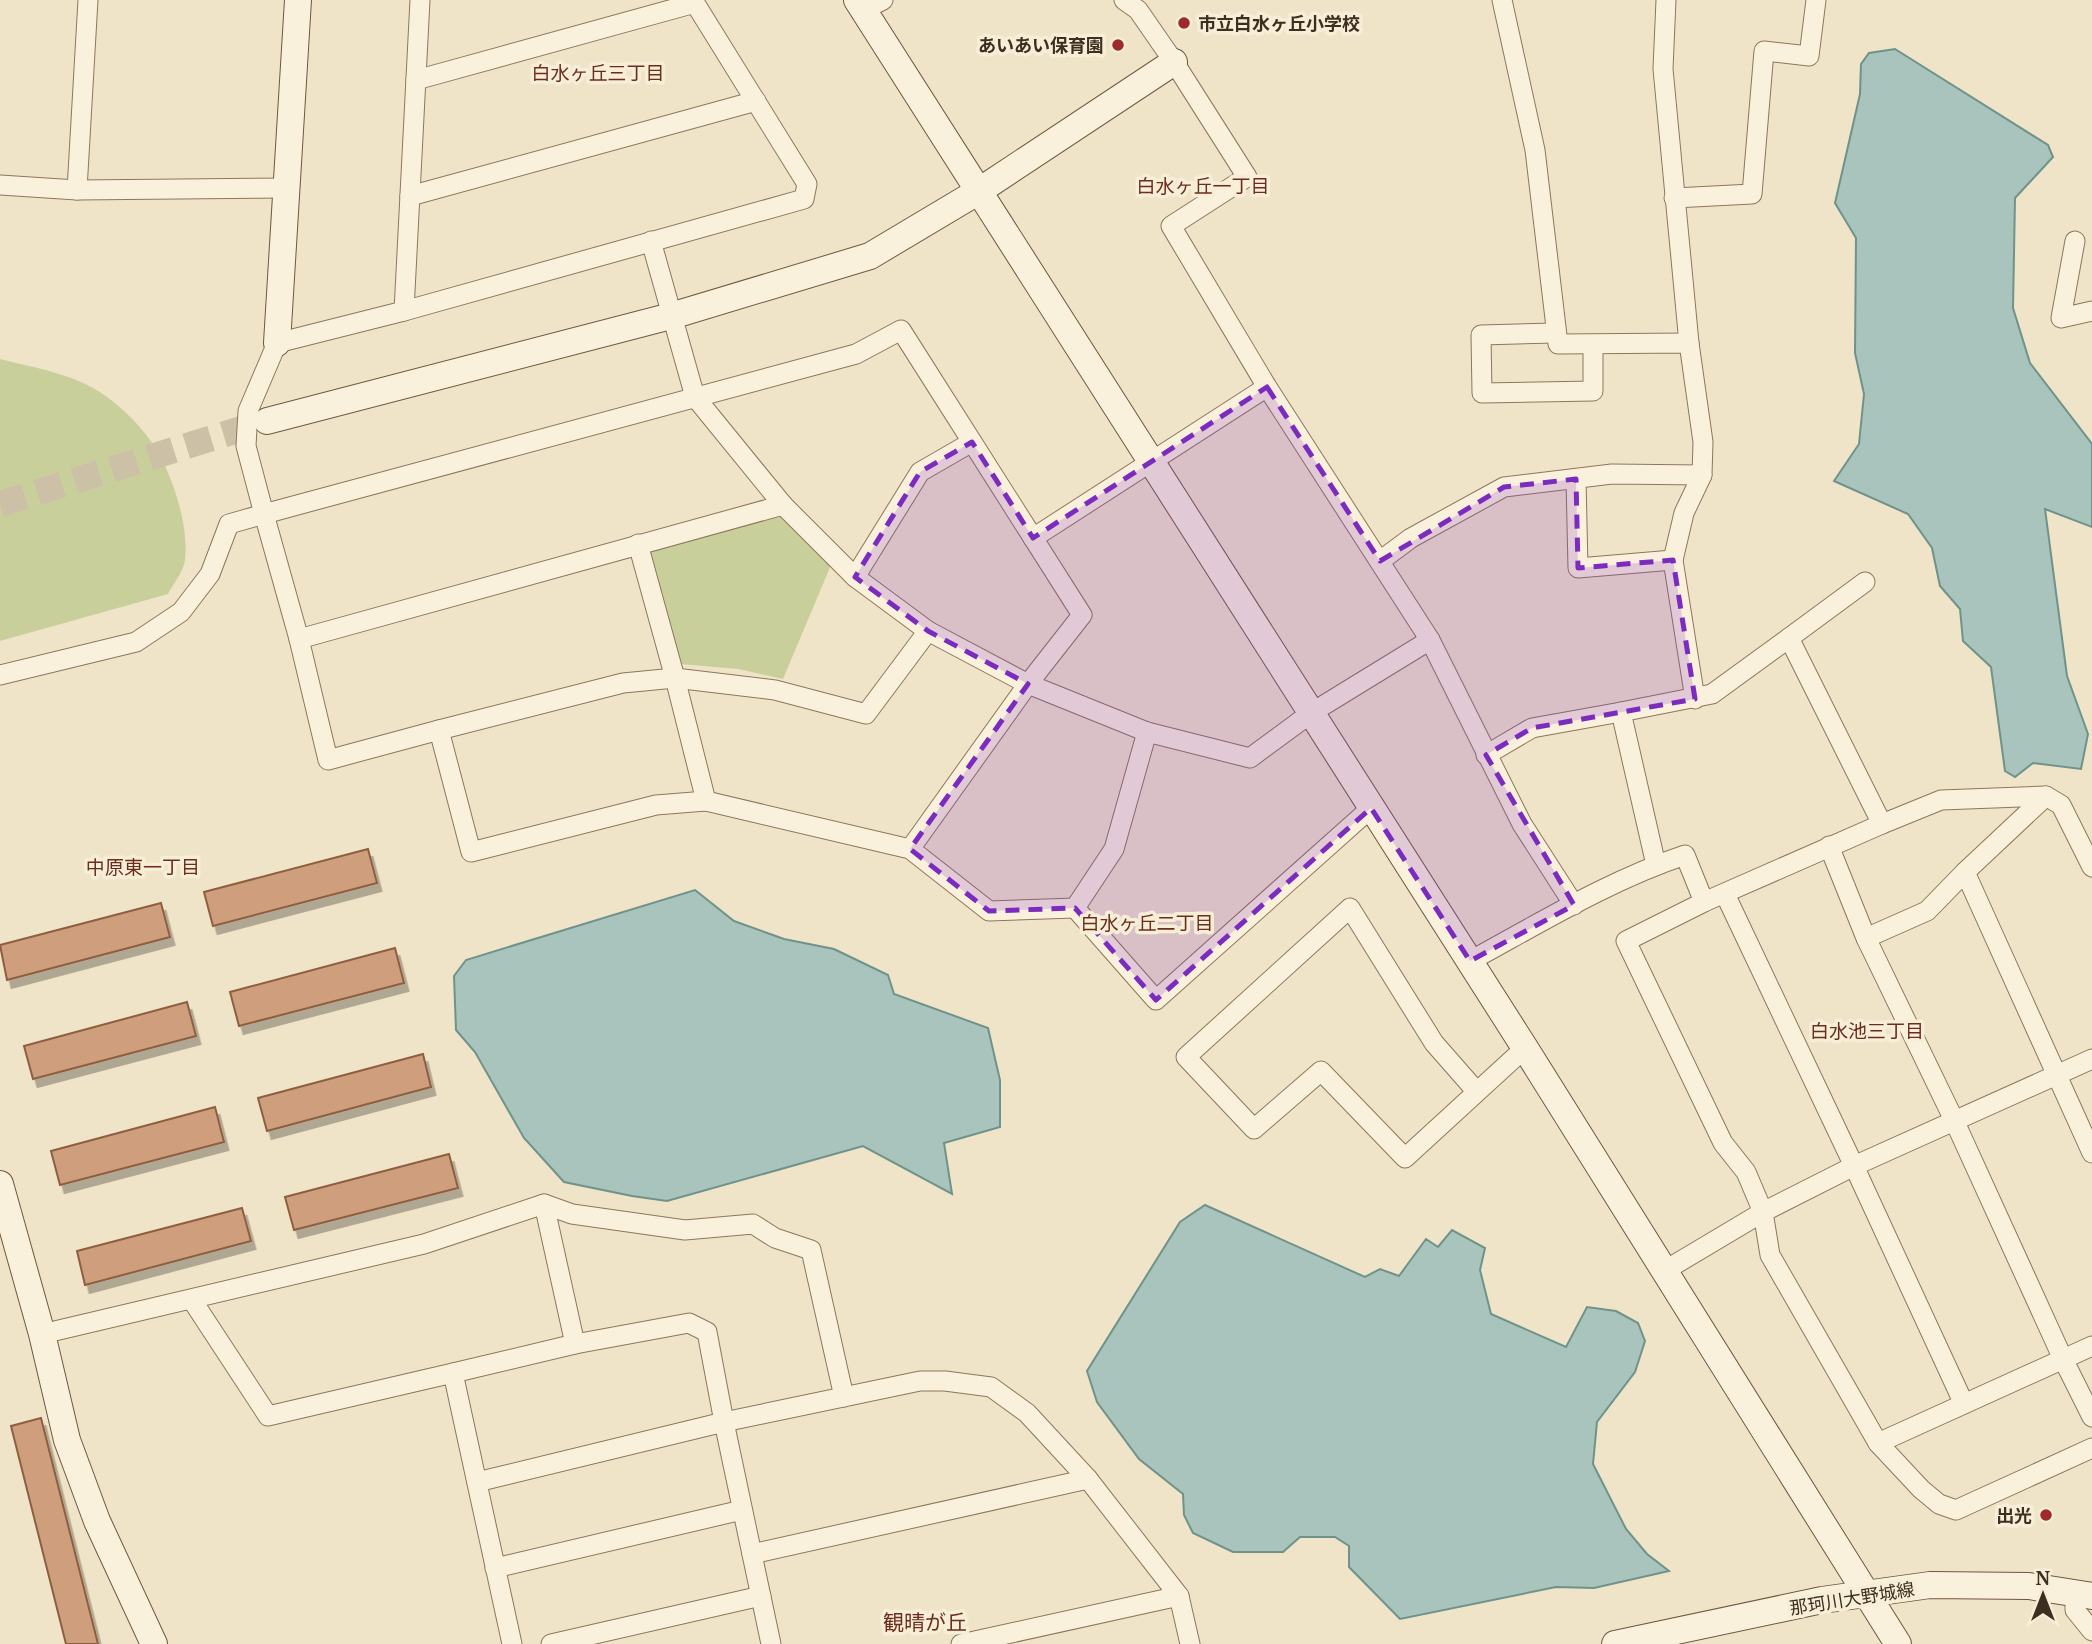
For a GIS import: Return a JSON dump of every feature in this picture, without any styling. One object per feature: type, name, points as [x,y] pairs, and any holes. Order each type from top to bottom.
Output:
[{"type":"street","points":[[77,190],[88,0]]},
{"type":"street","points":[[298,0],[277,343],[248,411],[246,446],[299,639],[328,760],[623,683],[675,678],[775,690],[866,714],[928,631]]},
{"type":"street","points":[[404,310],[420,0]]},
{"type":"street","points":[[1124,0],[1138,10],[1247,177],[1171,226],[1267,387],[1430,640],[1522,824],[1574,905]]},
{"type":"street","points":[[1502,0],[1535,150],[1558,344],[1689,343]]},
{"type":"street","points":[[1666,0],[1663,69],[1689,343],[1703,442],[1702,475],[1685,513],[1674,560],[1695,699]]},
{"type":"street","points":[[1674,198],[1752,194],[1764,51],[1809,56],[1816,0]]},
{"type":"street","points":[[277,343],[804,199],[807,184],[694,1],[416,80]]},
{"type":"street","points":[[868,3],[979,191],[1470,961],[1898,1644]]},
{"type":"street","points":[[267,421],[671,316],[870,256],[979,191],[1174,62]]},
{"type":"street","points":[[410,196],[756,102]]},
{"type":"street","points":[[0,185],[77,190],[288,188]]},
{"type":"street","points":[[2075,241],[2061,318],[2092,311]]},
{"type":"street","points":[[651,242],[695,397],[783,505],[855,577],[928,631],[1028,684],[1147,732],[1250,758],[1311,713],[1430,640]]},
{"type":"street","points":[[0,675],[135,642],[181,612],[210,574],[229,524],[856,354],[901,330],[1082,615],[1028,684],[910,849]]},
{"type":"street","points":[[1555,333],[1481,335],[1482,393],[1593,391],[1593,345]]},
{"type":"street","points":[[1033,538],[1267,387]]},
{"type":"street","points":[[855,577],[920,472],[972,442]]},
{"type":"street","points":[[1380,561],[1410,538],[1504,487],[1612,474],[1702,475]]},
{"type":"street","points":[[1576,479],[1578,568],[1674,560]]},
{"type":"street","points":[[299,639],[783,505]]},
{"type":"street","points":[[638,544],[706,801]]},
{"type":"street","points":[[1486,755],[1532,728],[1712,694],[1866,582]]},
{"type":"street","points":[[1789,638],[1882,824]]},
{"type":"street","points":[[1621,712],[1656,865]]},
{"type":"street","points":[[439,730],[471,852],[656,805],[706,801],[910,849],[989,911],[1075,908]]},
{"type":"street","points":[[1075,908],[1114,849],[1147,732]]},
{"type":"street","points":[[1866,938],[1927,911],[2046,796]]},
{"type":"street","points":[[2092,867],[2061,805],[2046,796],[1941,800],[1829,846],[1704,902],[1626,941],[1723,1143],[1746,1172],[1763,1212],[1770,1255],[1878,1443],[1921,1489],[1940,1504],[1956,1510],[2092,1448]]},
{"type":"street","points":[[1075,908],[1156,1000],[1371,808]]},
{"type":"street","points":[[1829,846],[1866,938],[2092,1417]]},
{"type":"street","points":[[1470,961],[1574,905],[1656,865],[1685,855],[1704,902]]},
{"type":"street","points":[[1965,872],[2092,1153]]},
{"type":"street","points":[[1725,894],[1964,1404]]},
{"type":"street","points":[[1477,1092],[1434,1043],[1350,908],[1186,1058],[1254,1129],[1321,1071],[1405,1158],[1477,1092],[1525,1048]]},
{"type":"street","points":[[1664,1270],[1763,1212],[1854,1166],[2092,1059]]},
{"type":"street","points":[[0,1184],[42,1334],[67,1440],[97,1521],[154,1644]]},
{"type":"street","points":[[42,1334],[424,1244],[544,1204],[572,1214],[685,1230],[753,1224],[775,1238],[811,1250],[844,1397]]},
{"type":"street","points":[[544,1204],[575,1345]]},
{"type":"street","points":[[192,1300],[268,1416],[575,1345],[689,1323],[707,1332],[771,1644]]},
{"type":"street","points":[[1878,1443],[2092,1346]]},
{"type":"street","points":[[453,1373],[512,1644]]},
{"type":"street","points":[[477,1482],[724,1422],[920,1381],[945,1381],[991,1387],[1027,1413],[1088,1479],[1179,1596],[1190,1644]]},
{"type":"street","points":[[752,1554],[1088,1479]]},
{"type":"street","points":[[495,1568],[742,1510]]},
{"type":"street","name":"那珂川大野城線","points":[[1615,1644],[1822,1600],[1930,1585],[2029,1586],[2083,1594]]},
{"type":"street","points":[[2083,1594],[2075,1610],[2092,1631]]},
{"type":"street","points":[[551,1644],[761,1596]]},
{"type":"street","points":[[961,1644],[1179,1596]]},
{"type":"highlighted area","points":[[1267,387],[1380,561],[1504,487],[1576,479],[1578,568],[1673,560],[1695,699],[1532,728],[1486,755],[1574,905],[1470,961],[1371,808],[1156,1000],[1075,908],[989,911],[910,849],[1028,684],[928,631],[855,577],[920,472],[972,442],[1033,538]]},
{"type":"green space","points":[[0,359],[59,374],[93,388],[119,406],[155,447],[173,487],[185,532],[184,564],[168,594],[0,641]]},
{"type":"green space","points":[[781,516],[831,565],[783,679],[738,669],[680,664],[650,550]]},
{"type":"water","points":[[1895,49],[2048,145],[2053,157],[2015,198],[2013,308],[2030,363],[2092,444],[2092,527],[2045,509],[2067,676],[2088,734],[2081,769],[2033,763],[2015,777],[2005,771],[1991,667],[1963,641],[1960,609],[1940,586],[1932,548],[1908,514],[1834,481],[1859,444],[1864,394],[1855,353],[1856,238],[1835,203],[1860,94],[1861,64],[1869,53]]},
{"type":"water","points":[[695,890],[734,921],[784,939],[834,949],[888,975],[894,994],[988,1028],[1000,1080],[1000,1127],[944,1143],[952,1194],[863,1146],[667,1201],[564,1182],[524,1138],[475,1052],[456,1030],[454,976],[466,960]]},
{"type":"water","points":[[1205,1205],[1365,1277],[1380,1269],[1399,1276],[1426,1239],[1438,1247],[1452,1230],[1485,1248],[1480,1270],[1491,1314],[1566,1347],[1587,1307],[1616,1311],[1638,1323],[1645,1341],[1635,1372],[1597,1422],[1593,1464],[1626,1529],[1647,1554],[1669,1571],[1594,1588],[1556,1587],[1400,1619],[1349,1567],[1349,1546],[1335,1537],[1300,1537],[1283,1552],[1233,1552],[1193,1533],[1184,1515],[1183,1494],[1139,1459],[1097,1402],[1087,1371],[1180,1222]]},
{"type":"building","points":[[368,849],[377,883],[213,926],[204,892]]},
{"type":"building","points":[[161,903],[170,937],[7,980],[0,945]]},
{"type":"building","points":[[395,948],[404,983],[239,1026],[230,992]]},
{"type":"building","points":[[187,1002],[196,1036],[33,1079],[24,1046]]},
{"type":"building","points":[[423,1054],[431,1087],[267,1131],[258,1098]]},
{"type":"building","points":[[215,1107],[224,1142],[60,1185],[51,1151]]},
{"type":"building","points":[[449,1154],[458,1188],[294,1230],[285,1197]]},
{"type":"building","points":[[242,1208],[251,1241],[85,1285],[77,1251]]},
{"type":"building","points":[[41,1418],[98,1644],[66,1644],[11,1426]]},
{"type":"tunnel","points":[[0,504],[267,421]]},
{"type":"place","name":"市立白水ヶ丘小学校","points":[[1184,23]]},
{"type":"place","name":"あいあい保育園","points":[[1118,45]]},
{"type":"place","name":"出光","points":[[2046,1515]]},
{"type":"district","name":"白水ヶ丘三丁目","points":[[598,72]]},
{"type":"district","name":"白水ヶ丘一丁目","points":[[1203,185]]},
{"type":"district","name":"中原東一丁目","points":[[143,866]]},
{"type":"district","name":"白水ヶ丘二丁目","points":[[1147,922]]},
{"type":"district","name":"白水池三丁目","points":[[1867,1030]]},
{"type":"district","name":"観晴が丘","points":[[925,1622]]}]
